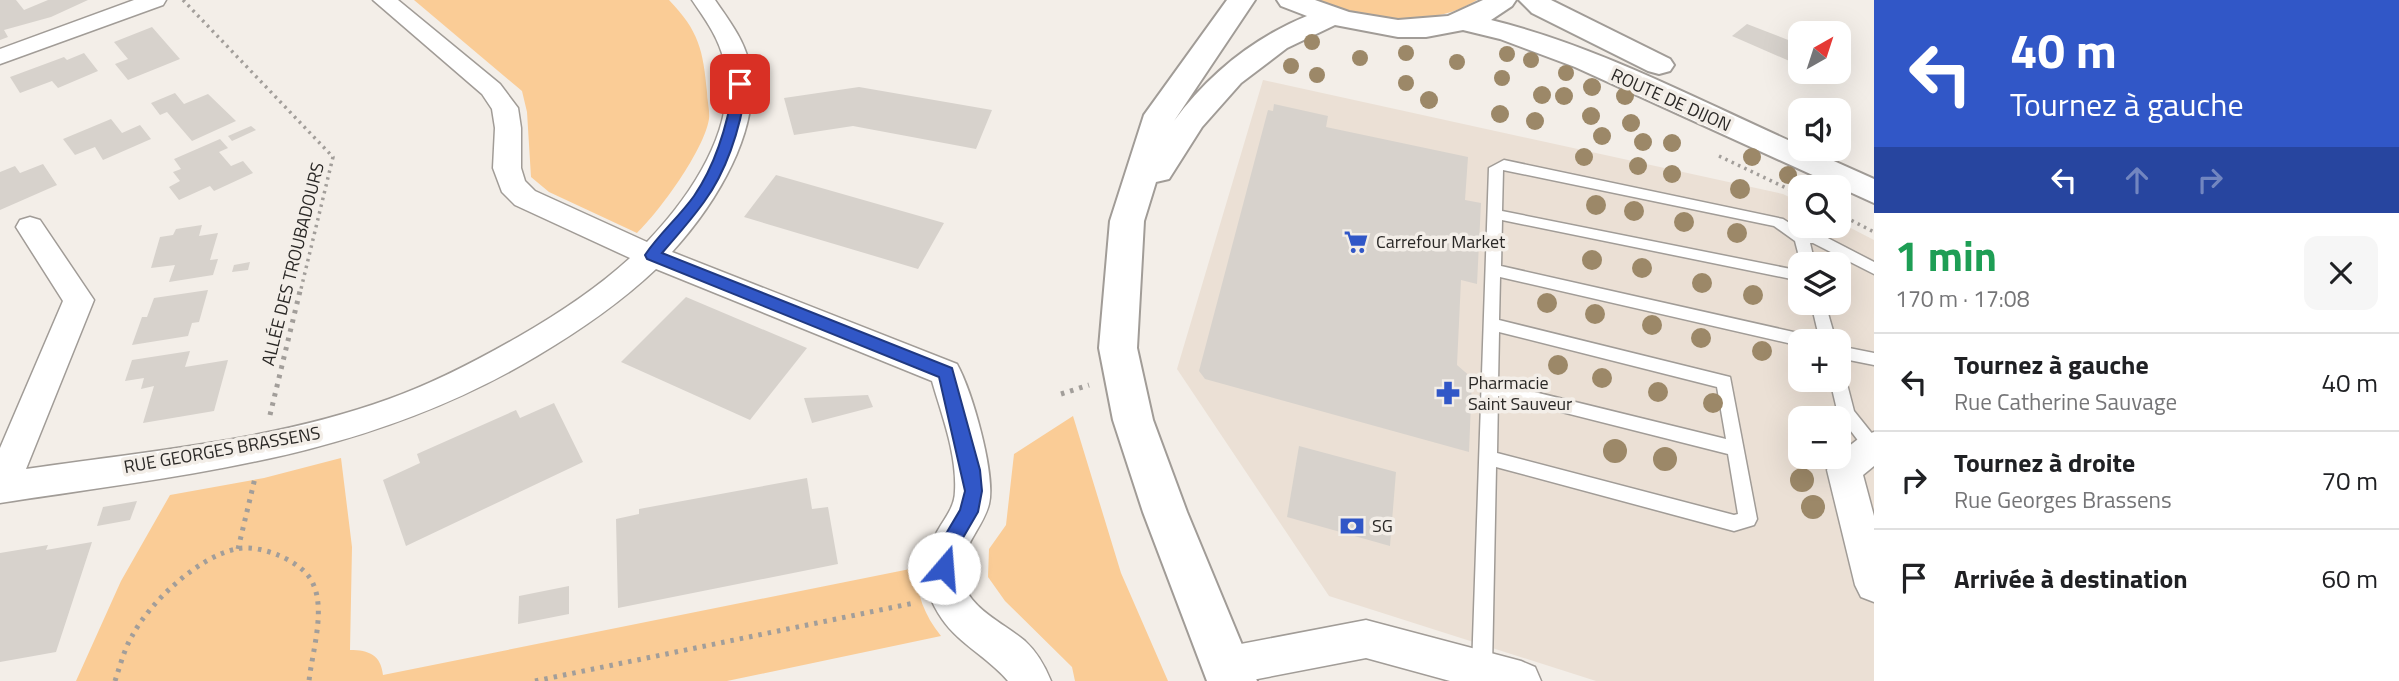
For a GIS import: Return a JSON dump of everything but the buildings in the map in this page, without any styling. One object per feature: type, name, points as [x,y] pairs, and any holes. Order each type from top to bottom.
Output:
[{"type":"main road","points":[[1229,673],[1165,512],[1131,408],[1118,348],[1127,221],[1160,115],[1241,0]]},
{"type":"main road","points":[[1291,0],[1333,16],[1371,25],[1410,28],[1462,21],[1478,15],[1502,0]]},
{"type":"main road","name":"ROUTE DE DIJON","points":[[1533,0],[1617,46],[1788,125]]},
{"type":"main road","points":[[1127,221],[1176,139],[1208,97],[1253,56],[1333,16]]},
{"type":"main road","name":"ROUTE DE DIJON","points":[[1462,21],[1510,33],[1586,61],[1874,192]]},
{"type":"main road","points":[[1851,155],[1874,166]]},
{"type":"street","points":[[0,57],[155,0]]},
{"type":"street","points":[[384,0],[491,89],[505,108],[508,128],[507,168],[512,185],[524,198],[652,255],[946,373],[974,491],[969,512],[944,554],[944,581],[949,596],[963,616],[1019,660],[1031,681]]},
{"type":"street","name":"RUE GEORGES BRASSENS","points":[[1,487],[263,446],[344,427],[399,409],[454,386],[577,316],[615,289],[652,255],[700,198],[729,138],[741,88],[736,55],[724,26],[703,0]]},
{"type":"street","points":[[1,487],[79,300],[30,227]]},
{"type":"street","points":[[1873,446],[1844,470],[1874,585]]},
{"type":"street","points":[[1229,673],[1366,639],[1482,668],[1521,681]]},
{"type":"lane","points":[[1482,668],[1496,168],[1504,164],[1779,222],[1788,228]]},
{"type":"lane","points":[[1494,214],[1788,273]]},
{"type":"lane","points":[[1802,238],[1805,252]]},
{"type":"lane","points":[[1815,238],[1874,270]]},
{"type":"lane","points":[[1495,270],[1788,337]]},
{"type":"lane","points":[[1489,458],[1734,523],[1748,519],[1724,382],[1492,324]]},
{"type":"lane","points":[[1851,354],[1874,359]]},
{"type":"lane","points":[[1490,388],[1736,449]]},
{"type":"lane","points":[[1841,392],[1846,414],[1873,446]]},
{"type":"path","name":"ALLÉE DES TROUBADOURS","points":[[183,0],[333,157],[238,549]]},
{"type":"path","points":[[1713,153],[1788,189]]},
{"type":"path","points":[[1851,220],[1874,232]]},
{"type":"path","points":[[115,681],[132,635],[150,607],[171,588],[215,557],[238,549],[275,553],[290,561],[313,584],[317,601],[309,681]]},
{"type":"path","points":[[535,681],[949,596]]},
{"type":"shaded area","points":[[414,0],[669,0],[687,22],[698,42],[704,64],[709,119],[699,147],[680,179],[637,233],[549,192],[531,177],[527,112],[522,91]]},
{"type":"shaded area","points":[[1315,0],[1477,0],[1439,15],[1397,18],[1354,13]]},
{"type":"shaded area","points":[[1263,80],[1783,194],[1788,196],[1788,238],[1851,238],[1851,228],[1874,240],[1874,681],[1596,681],[1329,596],[1177,369]]},
{"type":"shaded area","points":[[1073,416],[1121,573],[1168,681],[1075,681],[1072,667],[1005,601],[988,577],[989,549],[1006,525],[1014,454]]},
{"type":"shaded area","points":[[341,458],[352,547],[350,650],[363,651],[377,658],[383,675],[915,568],[922,604],[941,636],[727,681],[76,681],[121,581],[170,495],[264,478]]},
{"type":"place","name":"Carrefour Market","points":[[1356,242]]},
{"type":"place","name":"Pharmacie Saint Sauveur","points":[[1448,393]]},
{"type":"place","name":"SG","points":[[1352,526]]},
{"type":"route","points":[[740,84],[736,116],[715,170],[700,198],[652,255],[946,373],[974,491],[969,512],[949,541],[944,554],[944,568]]}]
